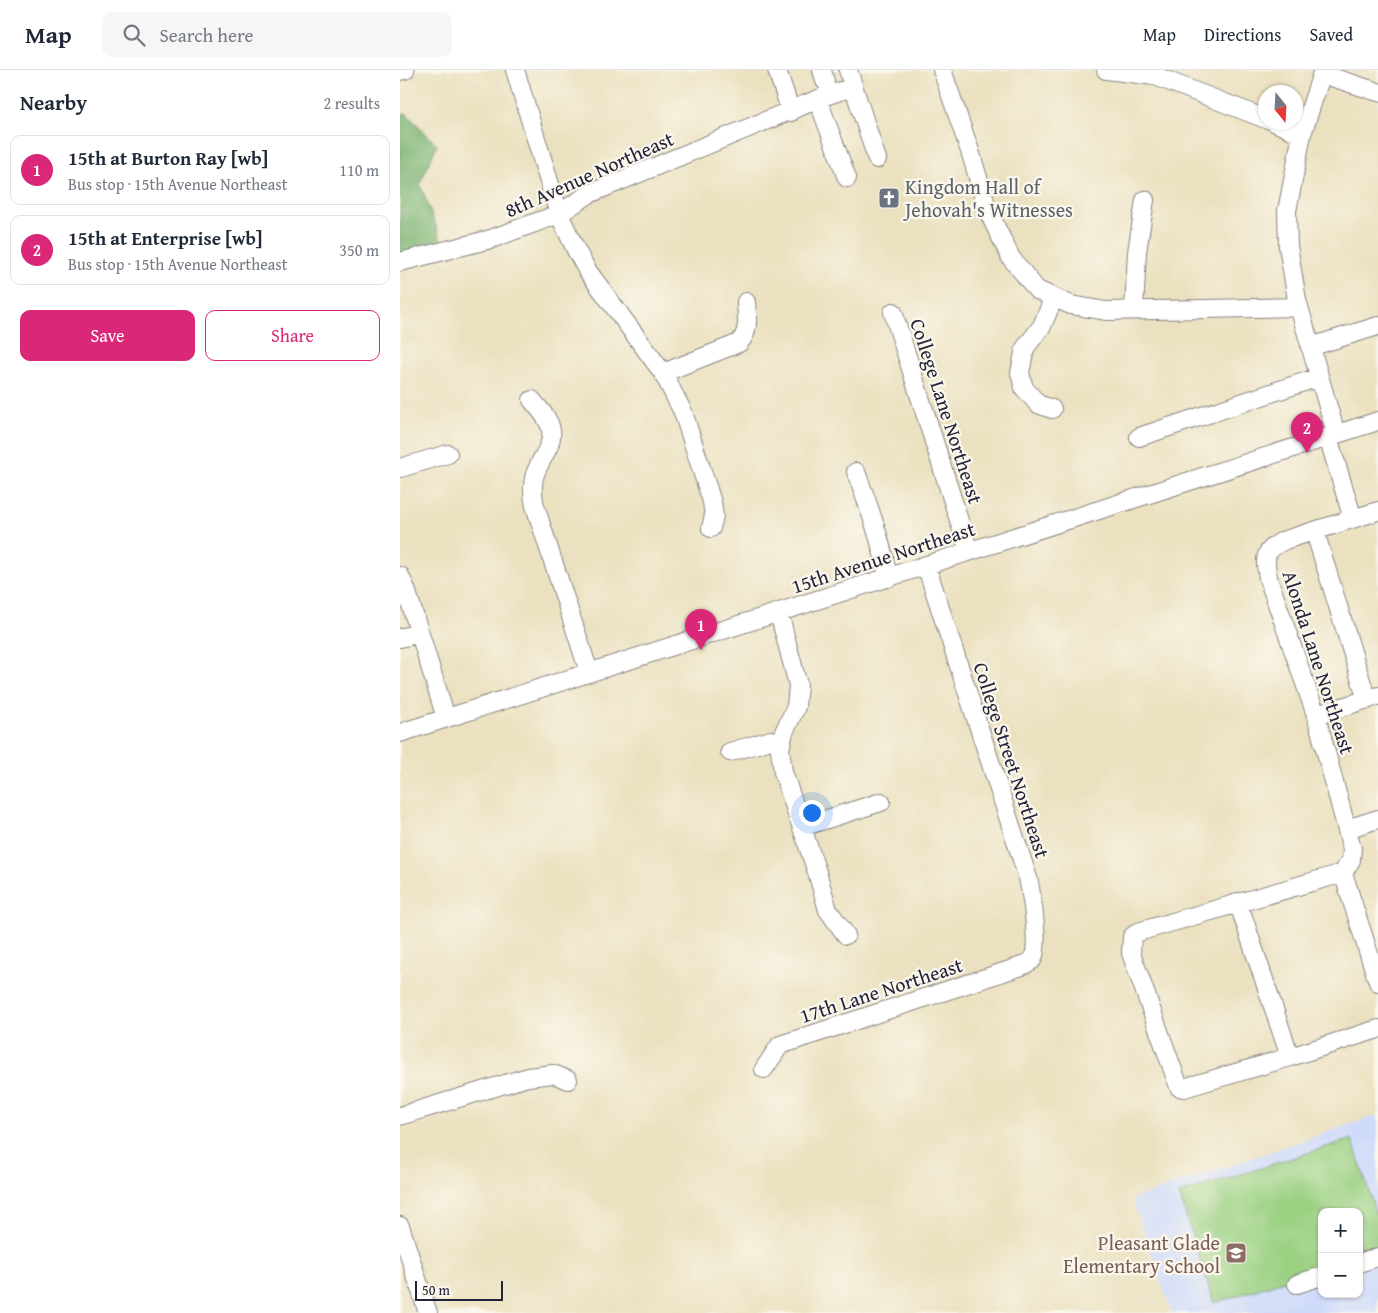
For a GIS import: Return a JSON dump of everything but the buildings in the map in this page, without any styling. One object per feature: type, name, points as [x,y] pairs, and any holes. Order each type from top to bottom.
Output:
[{"type":"street","points":[[400,72],[405,70]]},
{"type":"street","points":[[515,70],[559,214],[576,250],[588,270],[663,373],[682,412],[712,502],[714,516],[711,528]]},
{"type":"street","points":[[777,70],[791,112]]},
{"type":"street","points":[[848,70],[877,159]]},
{"type":"street","points":[[942,70],[988,210],[1011,258],[1037,290],[1071,305],[1106,311],[1299,307]]},
{"type":"street","points":[[1106,70],[1155,76],[1258,116]]},
{"type":"street","points":[[1353,519],[1319,377],[1299,307],[1288,246],[1287,211],[1302,134],[1322,72],[1378,92]]},
{"type":"street","name":"8th Avenue Northeast","points":[[400,262],[491,239],[559,214],[589,194],[853,87]]},
{"type":"street","points":[[818,100],[847,178]]},
{"type":"street","points":[[1293,130],[1302,134]]},
{"type":"street","points":[[1134,310],[1137,252],[1145,200]]},
{"type":"street","points":[[1052,409],[1038,404],[1024,388],[1020,373],[1025,348],[1042,326],[1054,297]]},
{"type":"street","points":[[663,373],[739,343],[746,335],[748,321],[746,302]]},
{"type":"street","name":"College Lane Northeast","points":[[893,312],[969,552]]},
{"type":"street","points":[[1310,347],[1378,326]]},
{"type":"street","points":[[1139,437],[1319,377]]},
{"type":"street","points":[[532,400],[548,420],[552,432],[534,477],[534,506],[589,672]]},
{"type":"street","name":"15th Avenue Northeast","points":[[400,733],[1378,421]]},
{"type":"street","points":[[400,468],[448,454]]},
{"type":"street","points":[[856,472],[886,564],[888,578]]},
{"type":"street","name":"Alonda Lane Northeast","points":[[1343,873],[1351,860],[1352,850],[1347,829],[1316,715],[1268,578],[1266,554],[1272,546],[1285,540],[1378,511]]},
{"type":"street","points":[[1315,532],[1373,698],[1316,715]]},
{"type":"street","name":"College Street Northeast","points":[[926,566],[1032,894],[1036,949],[1032,959],[1022,966]]},
{"type":"street","points":[[400,576],[406,589],[446,718]]},
{"type":"street","points":[[779,613],[798,685],[796,708],[784,732],[780,748],[783,772],[828,910],[846,935]]},
{"type":"street","points":[[400,638],[420,633]]},
{"type":"street","points":[[730,752],[771,740],[781,743]]},
{"type":"street","points":[[802,827],[881,802]]},
{"type":"street","points":[[1347,829],[1378,819]]},
{"type":"street","points":[[1378,982],[1371,937],[1343,873],[1138,932],[1132,937],[1131,952],[1179,1087],[1184,1088],[1378,1029]]},
{"type":"street","points":[[1238,902],[1290,1057]]},
{"type":"street","name":"17th Lane Northeast","points":[[764,1068],[780,1045],[1022,966]]},
{"type":"street","points":[[400,1116],[528,1077],[554,1074],[568,1080]]},
{"type":"street","points":[[400,1226],[428,1313]]},
{"type":"street","points":[[1363,1262],[1378,1257]]},
{"type":"street","points":[[1296,1284],[1318,1277]]},
{"type":"shaded area","name":"Pleasant Glade Elementary School","points":[[1378,1115],[1378,1313],[1172,1313],[1132,1199]]},
{"type":"green space","points":[[406,113],[437,145],[420,184],[445,250],[400,262],[400,115]]},
{"type":"green space","points":[[1352,1139],[1378,1220],[1378,1251],[1363,1256],[1363,1208],[1318,1208],[1318,1270],[1214,1303],[1179,1194]]},
{"type":"place","name":"Kingdom Hall of Jehovah's Witnesses","points":[[889,198]]},
{"type":"place","name":"15th at Enterprise [wb]","points":[[1307,453]]},
{"type":"place","name":"15th at Burton Ray [wb]","points":[[701,650]]},
{"type":"place","name":"Pleasant Glade Elementary School","points":[[1236,1253]]}]
